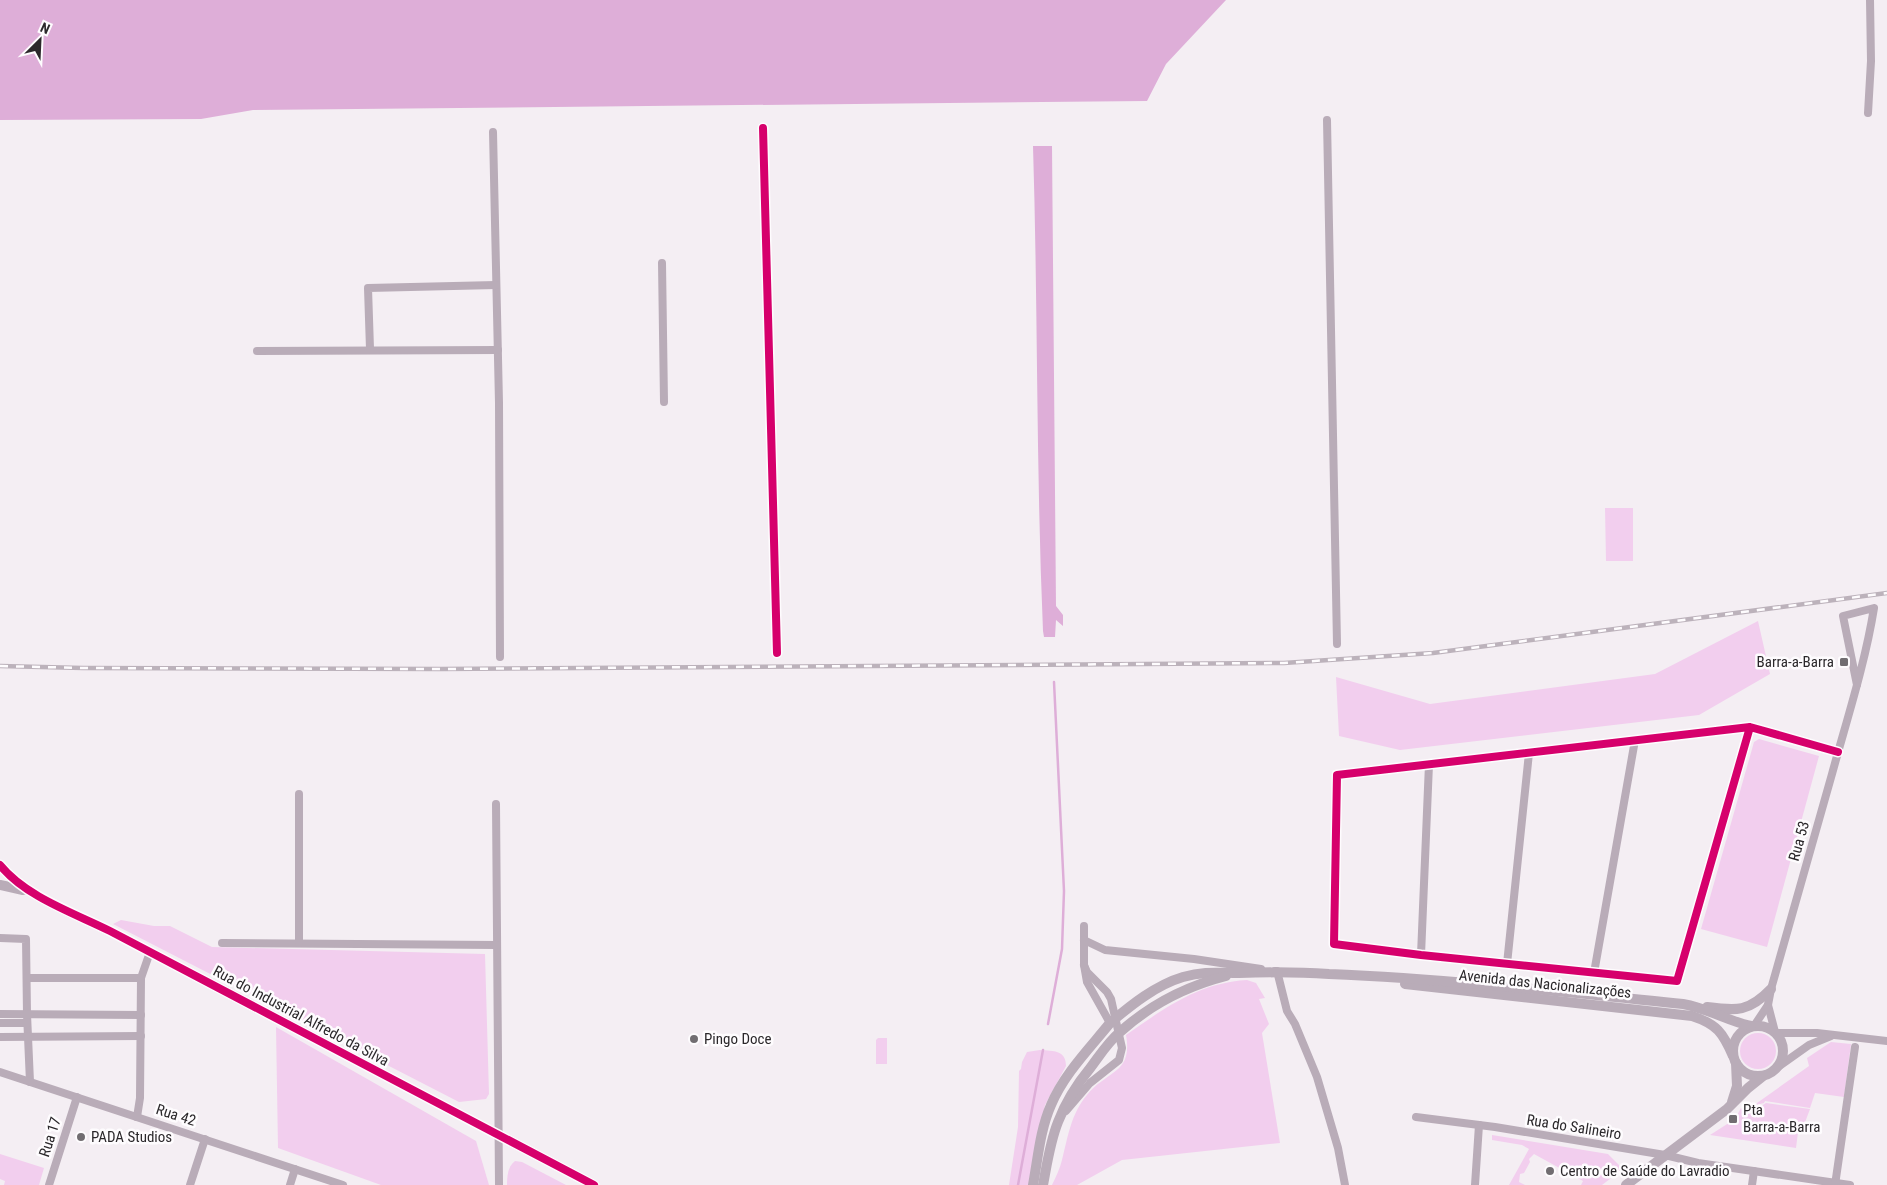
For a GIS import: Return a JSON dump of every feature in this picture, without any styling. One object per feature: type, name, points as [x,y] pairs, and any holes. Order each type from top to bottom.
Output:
[{"type":"street","points":[[1868,113],[1871,61],[1870,0]]},
{"type":"street","points":[[1327,120],[1337,644]]},
{"type":"street","points":[[763,128],[777,652]]},
{"type":"street","points":[[493,132],[498,350],[500,657]]},
{"type":"street","points":[[662,263],[664,402]]},
{"type":"street","points":[[370,349],[368,288],[496,284]]},
{"type":"street","points":[[256,351],[370,349],[498,350]]},
{"type":"street","name":"Rua 53","points":[[1775,1032],[1770,1019],[1768,1005],[1771,990],[1857,685],[1869,640],[1874,608],[1842,616],[1857,685]]},
{"type":"street","points":[[1750,727],[1677,981],[1421,955],[1334,944],[1337,774],[1750,727],[1838,752]]},
{"type":"street","points":[[1594,973],[1635,740]]},
{"type":"street","points":[[1507,964],[1529,753]]},
{"type":"street","points":[[1421,955],[1429,764]]},
{"type":"street","points":[[299,794],[299,943]]},
{"type":"street","points":[[496,804],[499,1185]]},
{"type":"street","name":"Rua do Industrial Alfredo da Silva","points":[[0,865],[13,879],[34,893],[594,1185]]},
{"type":"street","name":"Rua do Industrial Alfredo da Silva","points":[[0,885],[34,893]]},
{"type":"street","points":[[1058,1121],[1086,1088],[1119,1060],[1122,1048],[1120,1032],[1087,982],[1084,965],[1084,926]]},
{"type":"street","points":[[0,938],[26,939],[30,1082]]},
{"type":"street","points":[[1084,940],[1105,950],[1277,971],[1287,1011],[1298,1031],[1317,1077],[1338,1148],[1345,1185]]},
{"type":"street","points":[[222,943],[497,946]]},
{"type":"street","points":[[137,1117],[140,1098],[141,978],[150,952]]},
{"type":"street","points":[[1084,965],[1087,972],[1109,995],[1113,1020]]},
{"type":"street","name":"Avenida das Nacionalizações","points":[[1033,1185],[1042,1131],[1051,1106],[1068,1076],[1113,1020],[1156,989],[1169,982],[1213,971],[1237,973],[1277,971],[1424,979],[1694,1006],[1727,1020],[1752,1026]]},
{"type":"street","name":"Avenida das Nacionalizações","points":[[1043,1185],[1058,1121],[1074,1088],[1120,1032],[1177,993],[1201,982],[1237,973]]},
{"type":"street","name":"Avenida das Nacionalizações","points":[[1334,974],[1423,986],[1692,1016],[1710,1023],[1721,1031],[1734,1060]]},
{"type":"street","points":[[27,978],[141,978]]},
{"type":"street","points":[[1694,1006],[1743,1009],[1758,1002],[1771,990]]},
{"type":"street","name":"Rua 53","points":[[1752,1026],[1768,1005]]},
{"type":"street","points":[[0,1014],[141,1015]]},
{"type":"street","points":[[0,1023],[27,1023]]},
{"type":"street","points":[[1727,1109],[1734,1098],[1738,1086],[1734,1060],[1734,1041],[1744,1029],[1752,1026],[1761,1026],[1775,1032],[1838,1035],[1887,1041]]},
{"type":"street","points":[[1775,1032],[1783,1046],[1784,1054],[1778,1068]]},
{"type":"street","points":[[1626,1185],[1727,1109],[1763,1076],[1771,1073],[1808,1045],[1838,1035]]},
{"type":"street","points":[[0,1036],[141,1036]]},
{"type":"street","points":[[1835,1184],[1855,1047]]},
{"type":"street","points":[[1734,1060],[1740,1070],[1747,1074],[1763,1076]]},
{"type":"street","name":"Rua 42","points":[[0,1072],[343,1185]]},
{"type":"street","name":"Rua 17","points":[[49,1185],[77,1097]]},
{"type":"street","name":"Rua do Salineiro","points":[[1416,1117],[1479,1125],[1665,1155],[1698,1163],[1850,1185]]},
{"type":"street","points":[[1475,1185],[1479,1125]]},
{"type":"street","points":[[190,1185],[205,1139]]},
{"type":"street","points":[[290,1185],[295,1169]]},
{"type":"street","points":[[1752,1185],[1754,1171]]},
{"type":"shaded area","points":[[0,0],[1226,0],[1166,64],[1147,101],[253,110],[201,119],[0,120]]},
{"type":"shaded area","points":[[1033,146],[1052,146],[1056,606],[1063,615],[1063,626],[1056,620],[1055,637],[1044,637],[1043,631],[1039,510]]},
{"type":"shaded area","points":[[1605,508],[1633,508],[1633,561],[1606,561]]},
{"type":"shaded area","points":[[1758,621],[1770,674],[1699,715],[1400,750],[1339,736],[1336,677],[1430,704],[1655,674]]},
{"type":"shaded area","points":[[1759,739],[1819,756],[1767,947],[1701,929],[1754,742]]},
{"type":"shaded area","points":[[121,920],[154,926],[170,926],[212,947],[485,954],[489,1094],[486,1099],[459,1102],[113,924]]},
{"type":"shaded area","points":[[1247,980],[1256,983],[1265,998],[1259,999],[1269,1024],[1262,1033],[1280,1143],[1122,1160],[1077,1185],[1052,1185],[1060,1166],[1077,1110],[1095,1087],[1122,1065],[1126,1057],[1126,1035],[1154,1015],[1183,998],[1213,986]]},
{"type":"shaded area","points":[[276,1027],[476,1141],[489,1185],[381,1185],[278,1148]]},
{"type":"shaded area","points":[[1758,1033],[1765,1034],[1771,1038],[1775,1044],[1775,1058],[1771,1064],[1765,1068],[1758,1069],[1751,1068],[1745,1064],[1741,1058],[1740,1051],[1741,1044],[1745,1038],[1751,1034]]},
{"type":"shaded area","points":[[878,1038],[887,1038],[887,1064],[876,1064],[876,1040]]},
{"type":"shaded area","points":[[1831,1042],[1851,1044],[1844,1097],[1815,1093],[1810,1108],[1765,1101],[1756,1105],[1809,1066],[1807,1058]]},
{"type":"shaded area","points":[[1040,1050],[1058,1052],[1064,1057],[1066,1066],[1045,1105],[1031,1185],[1009,1185],[1018,1127],[1019,1071],[1027,1052]]},
{"type":"shaded area","points":[[1766,1103],[1810,1109],[1804,1125],[1799,1124],[1796,1148],[1710,1135],[1735,1119],[1741,1108],[1749,1114]]},
{"type":"shaded area","points":[[1492,1135],[1608,1154],[1623,1169],[1602,1185],[1581,1185],[1583,1181],[1534,1154],[1529,1159],[1530,1162],[1524,1173],[1520,1174],[1519,1182],[1525,1185],[1509,1185],[1529,1149],[1522,1145],[1492,1140]]},
{"type":"shaded area","points":[[0,1154],[44,1168],[39,1185],[4,1185],[5,1181],[0,1179]]},
{"type":"shaded area","points":[[515,1161],[522,1162],[566,1185],[507,1185],[509,1168]]},
{"type":"waterway","points":[[1048,1024],[1062,949],[1064,891],[1054,682]]},
{"type":"waterway","points":[[1018,1185],[1043,1050]]},
{"type":"railway","points":[[0,666],[441,669],[1284,663],[1433,653],[1887,593]]},
{"type":"cycle path","points":[[763,128],[777,653]]},
{"type":"cycle path","points":[[1750,727],[1677,981],[1421,955],[1334,944],[1337,775],[1750,727],[1838,752]]},
{"type":"cycle path","points":[[0,865],[23,886],[51,903],[110,931],[594,1185]]},
{"type":"place","name":"Barra-a-Barra","points":[[1844,662]]},
{"type":"place","name":"Pingo Doce","points":[[694,1039]]},
{"type":"place","name":"Pta Barra-a-Barra","points":[[1733,1119]]},
{"type":"place","name":"PADA Studios","points":[[81,1137]]},
{"type":"place","name":"Centro de Saúde do Lavradio","points":[[1550,1171]]}]
